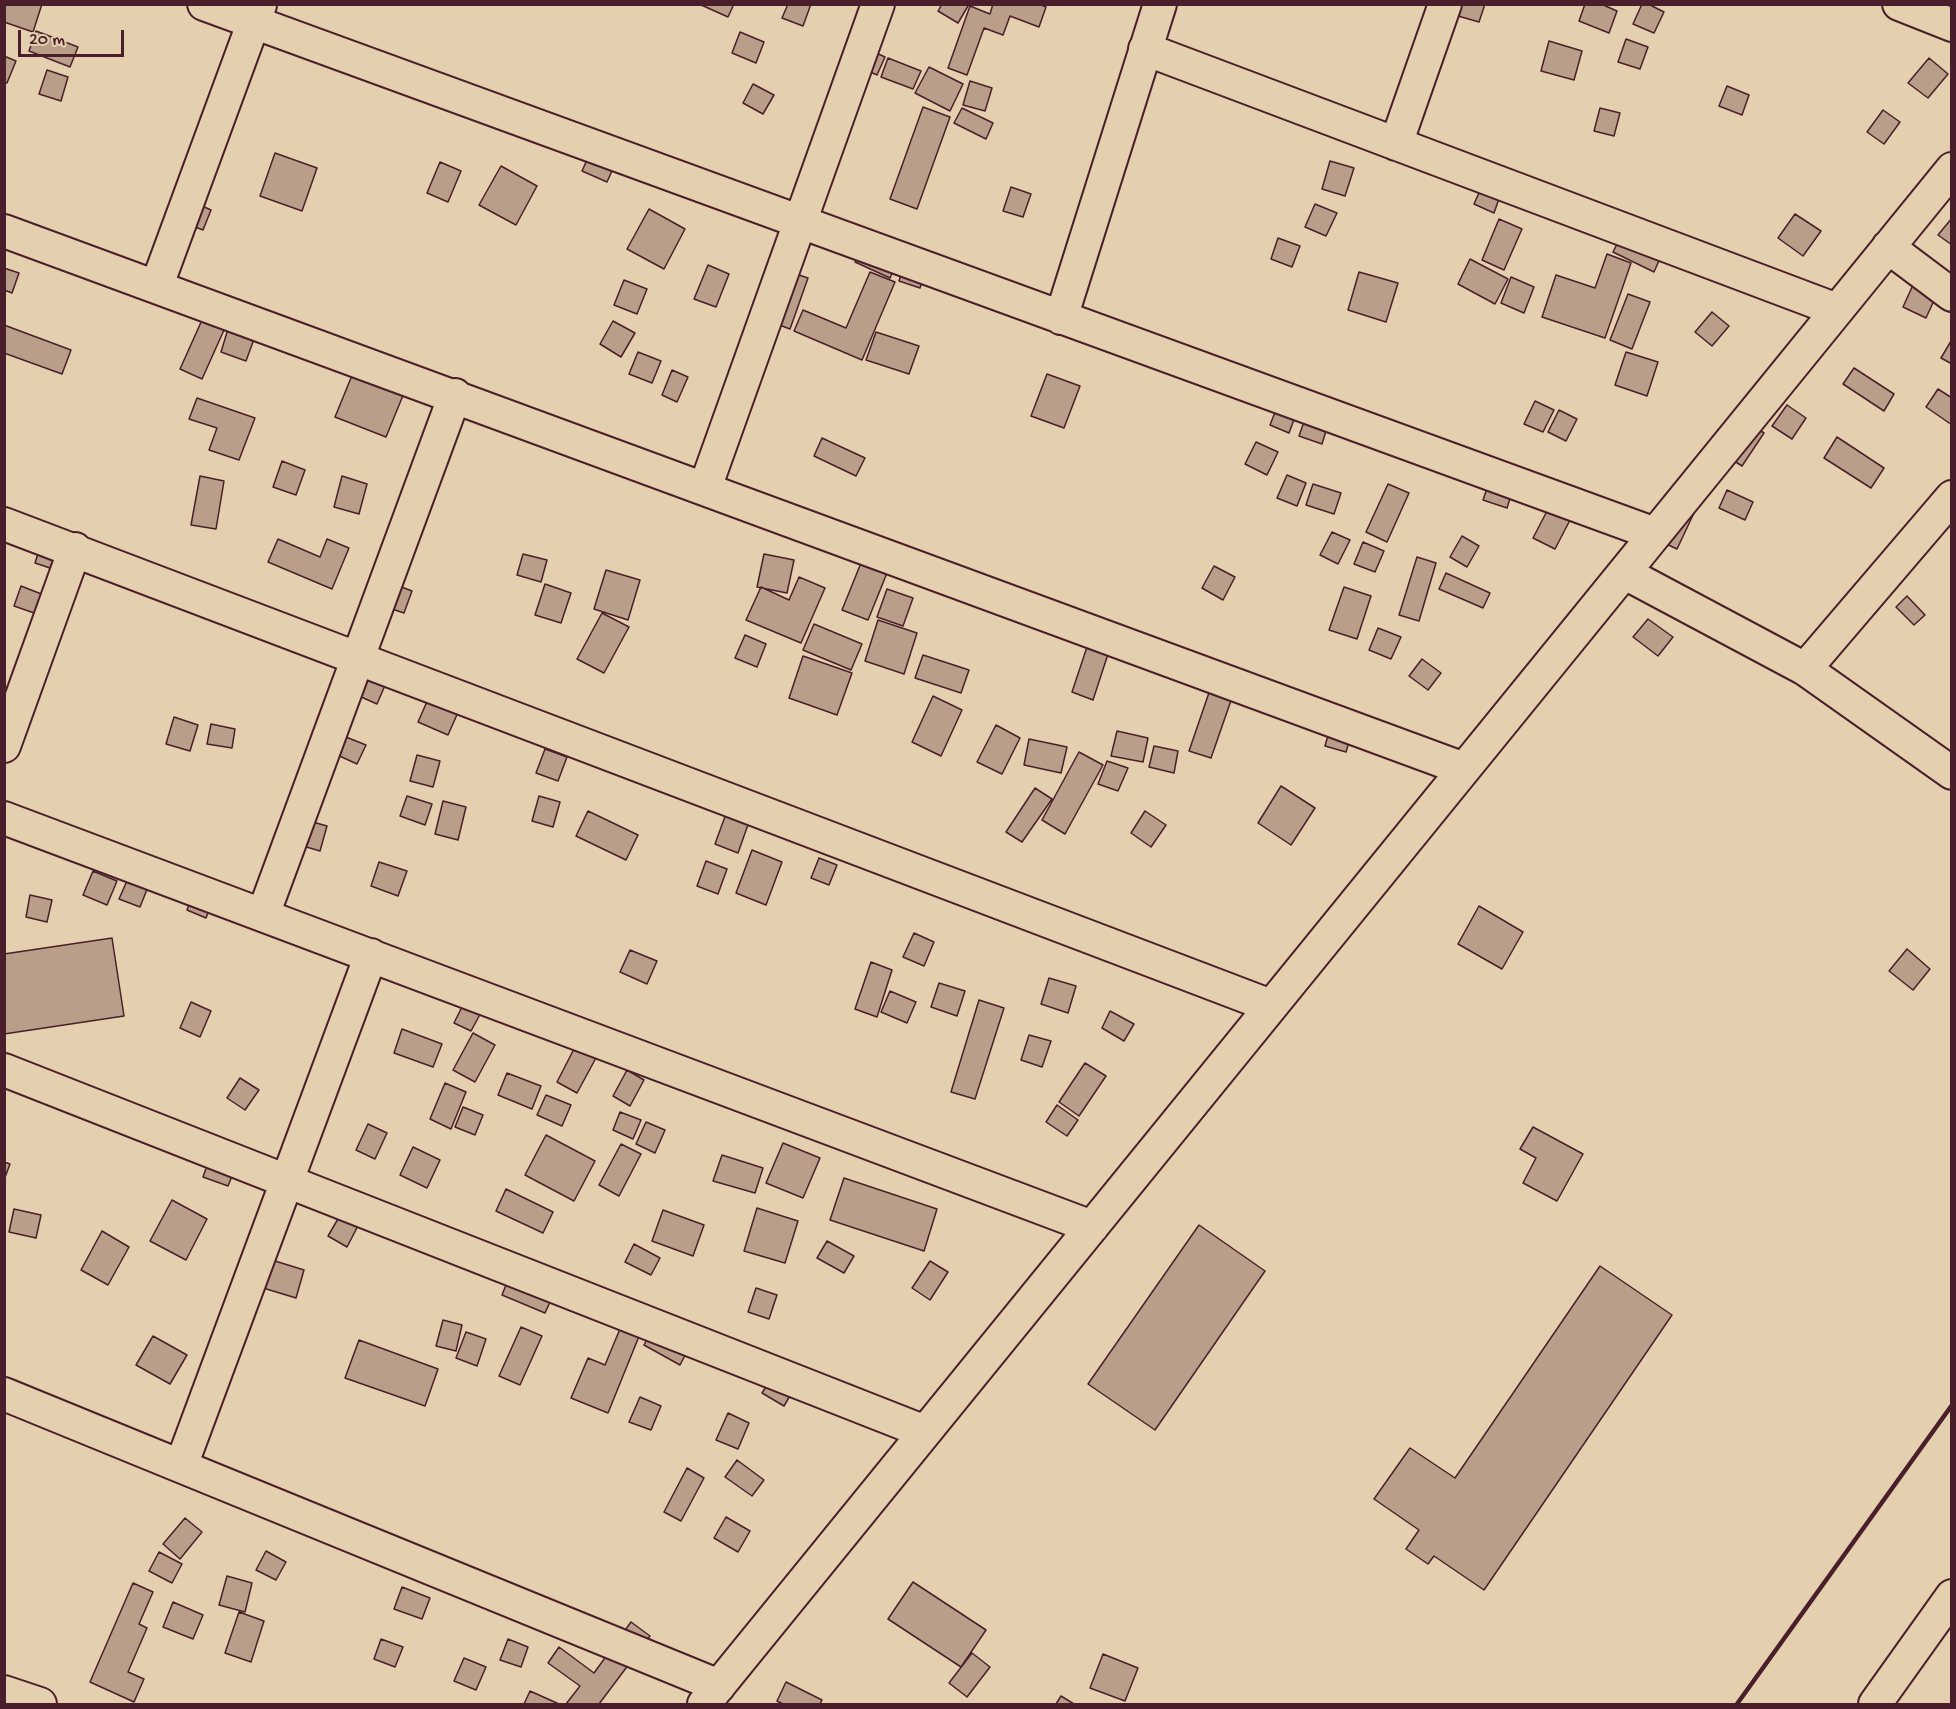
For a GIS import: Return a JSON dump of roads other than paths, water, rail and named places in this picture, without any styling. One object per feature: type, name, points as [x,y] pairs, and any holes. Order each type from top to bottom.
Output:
[{"type":"street","points":[[204,4],[256,14],[800,222],[1655,534]]},
{"type":"street","points":[[705,488],[878,4]]},
{"type":"street","points":[[1060,318],[1160,4]]},
{"type":"street","points":[[1396,144],[1446,4]]},
{"type":"street","points":[[1899,4],[1952,25]]},
{"type":"street","points":[[157,285],[256,14]]},
{"type":"street","points":[[1145,49],[1837,310]]},
{"type":"street","points":[[4,1394],[181,1466],[711,1695],[1952,169]]},
{"type":"street","points":[[4,231],[157,285],[1464,769]]},
{"type":"street","points":[[1888,247],[1952,295]]},
{"type":"street","points":[[263,915],[455,396]]},
{"type":"street","points":[[1805,669],[1952,497]]},
{"type":"street","points":[[4,524],[75,549],[1271,1006]]},
{"type":"street","points":[[4,746],[75,549]]},
{"type":"street","points":[[1625,573],[1805,669],[1952,773]]},
{"type":"street","points":[[4,818],[1092,1227]]},
{"type":"street","points":[[181,1466],[371,955]]},
{"type":"street","points":[[4,1070],[925,1432]]},
{"type":"street","points":[[1875,1704],[1952,1596]]},
{"type":"street","points":[[4,1692],[40,1704]]},
{"type":"railway","points":[[1737,1704],[1952,1405]]}]
